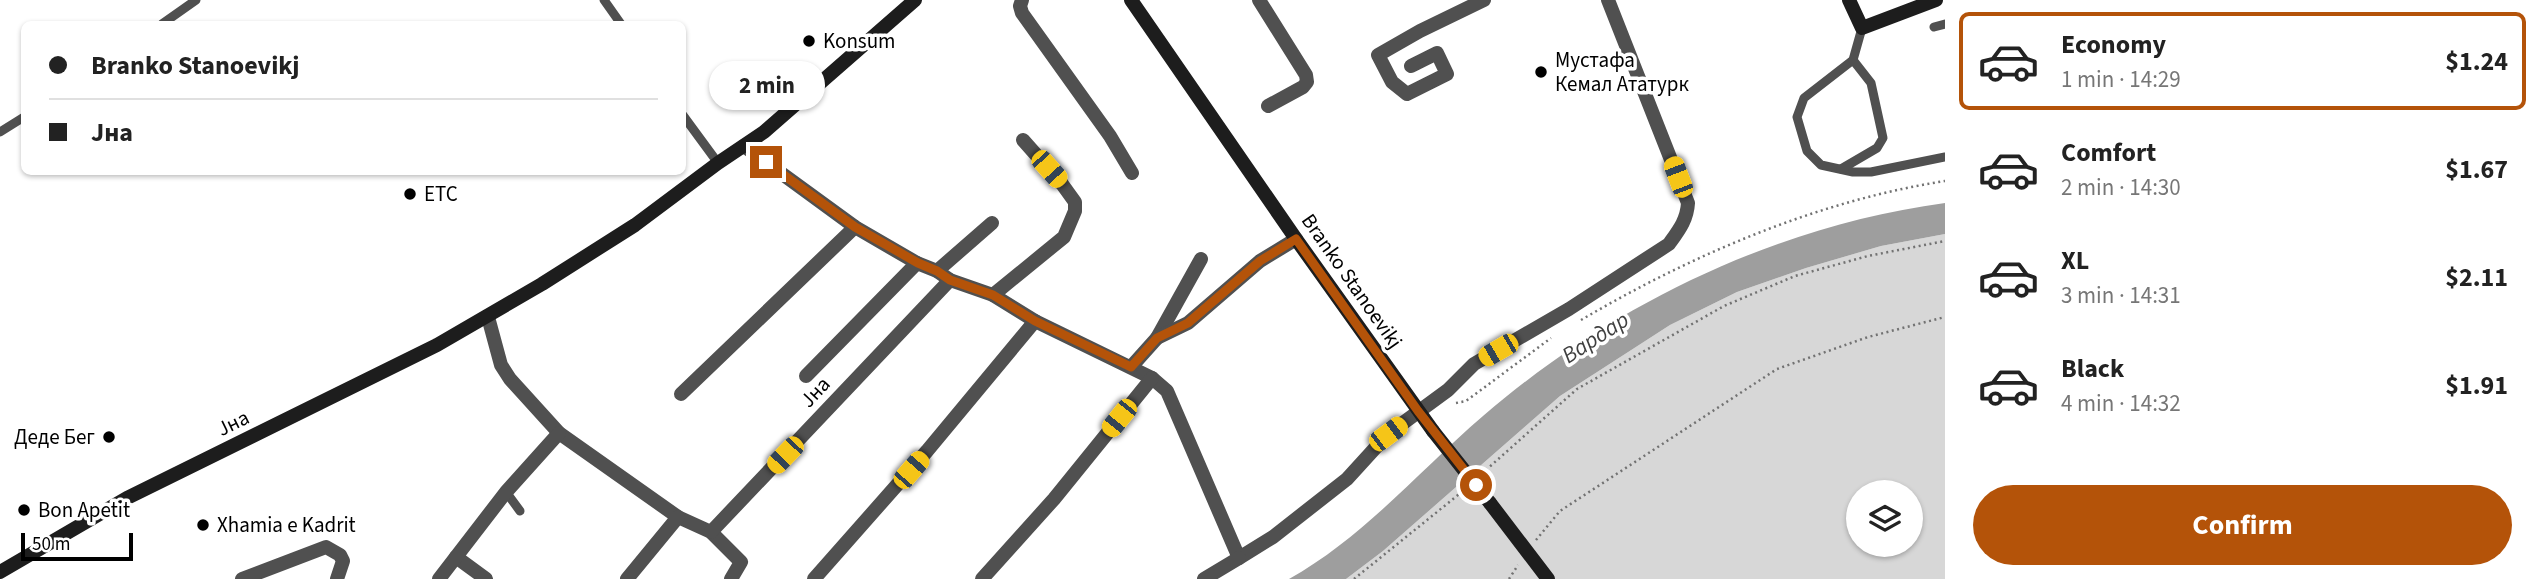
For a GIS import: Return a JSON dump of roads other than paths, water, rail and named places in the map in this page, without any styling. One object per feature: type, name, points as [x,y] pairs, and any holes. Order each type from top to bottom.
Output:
[{"type":"street","name":"Јна","points":[[0,572],[127,498],[387,370],[488,317],[635,225],[744,146],[915,0]]},
{"type":"street","points":[[1022,0],[1022,13],[1110,136],[1132,173]]},
{"type":"street","name":"Branko Stanoevikj","points":[[1131,0],[1418,411],[1548,579]]},
{"type":"street","points":[[1259,0],[1306,75],[1307,82],[1303,88],[1268,106]]},
{"type":"street","points":[[1411,66],[1437,53],[1447,74],[1407,93],[1392,82],[1378,55],[1483,0]]},
{"type":"street","points":[[1204,579],[1273,537],[1347,479],[1388,434],[1448,390],[1474,364],[1569,309],[1669,244],[1687,216],[1688,203],[1608,0]]},
{"type":"street","points":[[1849,0],[1862,28],[1936,0]]},
{"type":"street","points":[[993,295],[1064,237],[1076,211],[1075,202],[1062,184],[1023,140]]},
{"type":"street","points":[[744,146],[855,227],[918,263],[950,280],[993,295],[1035,321],[1152,377],[1167,391],[1238,558]]},
{"type":"street","points":[[937,271],[992,223]]},
{"type":"street","points":[[681,394],[855,227]]},
{"type":"street","points":[[1157,338],[1188,323],[1260,261],[1296,239]]},
{"type":"street","points":[[1131,367],[1157,338],[1200,259]]},
{"type":"street","name":"Јна","points":[[806,376],[918,263]]},
{"type":"street","name":"Јна","points":[[711,532],[950,280]]},
{"type":"street","points":[[488,317],[501,365],[510,379],[559,433],[678,517],[711,532],[741,562],[731,579]]},
{"type":"street","points":[[814,579],[919,460],[1035,321]]},
{"type":"street","points":[[982,579],[1054,499],[1152,377]]},
{"type":"street","points":[[439,579],[506,492],[559,433]]},
{"type":"street","points":[[628,579],[678,517]]},
{"type":"street","points":[[242,579],[326,547],[340,555],[343,561],[337,579]]},
{"type":"street","points":[[456,557],[486,579]]},
{"type":"lane","points":[[166,21],[196,0]]},
{"type":"lane","points":[[604,0],[619,21]]},
{"type":"lane","points":[[1934,27],[1945,24]]},
{"type":"lane","points":[[1862,28],[1853,60],[1804,98],[1797,117],[1807,151],[1821,166],[1871,172],[1945,157]]},
{"type":"lane","points":[[1841,169],[1877,148],[1882,138],[1871,83],[1853,60]]},
{"type":"lane","points":[[0,132],[21,119]]},
{"type":"lane","points":[[686,119],[718,163]]},
{"type":"lane","points":[[506,492],[520,511]]},
{"type":"water","name":"Вардар","points":[[1945,203],[1945,234],[1881,246],[1806,268],[1737,292],[1670,325],[1560,396],[1383,551],[1346,579],[1289,579],[1342,544],[1459,437],[1533,376],[1642,305],[1699,276],[1820,230],[1882,214]]},
{"type":"place","name":"Konsum","points":[[809,41]]},
{"type":"place","name":"Мустафа Кемал Ататурк","points":[[1541,72]]},
{"type":"place","name":"ETC","points":[[410,194]]},
{"type":"place","name":"Деде Бег","points":[[109,437]]},
{"type":"place","name":"Bon Apetit","points":[[24,510]]},
{"type":"place","name":"Xhamia e Kadrit","points":[[203,525]]}]
